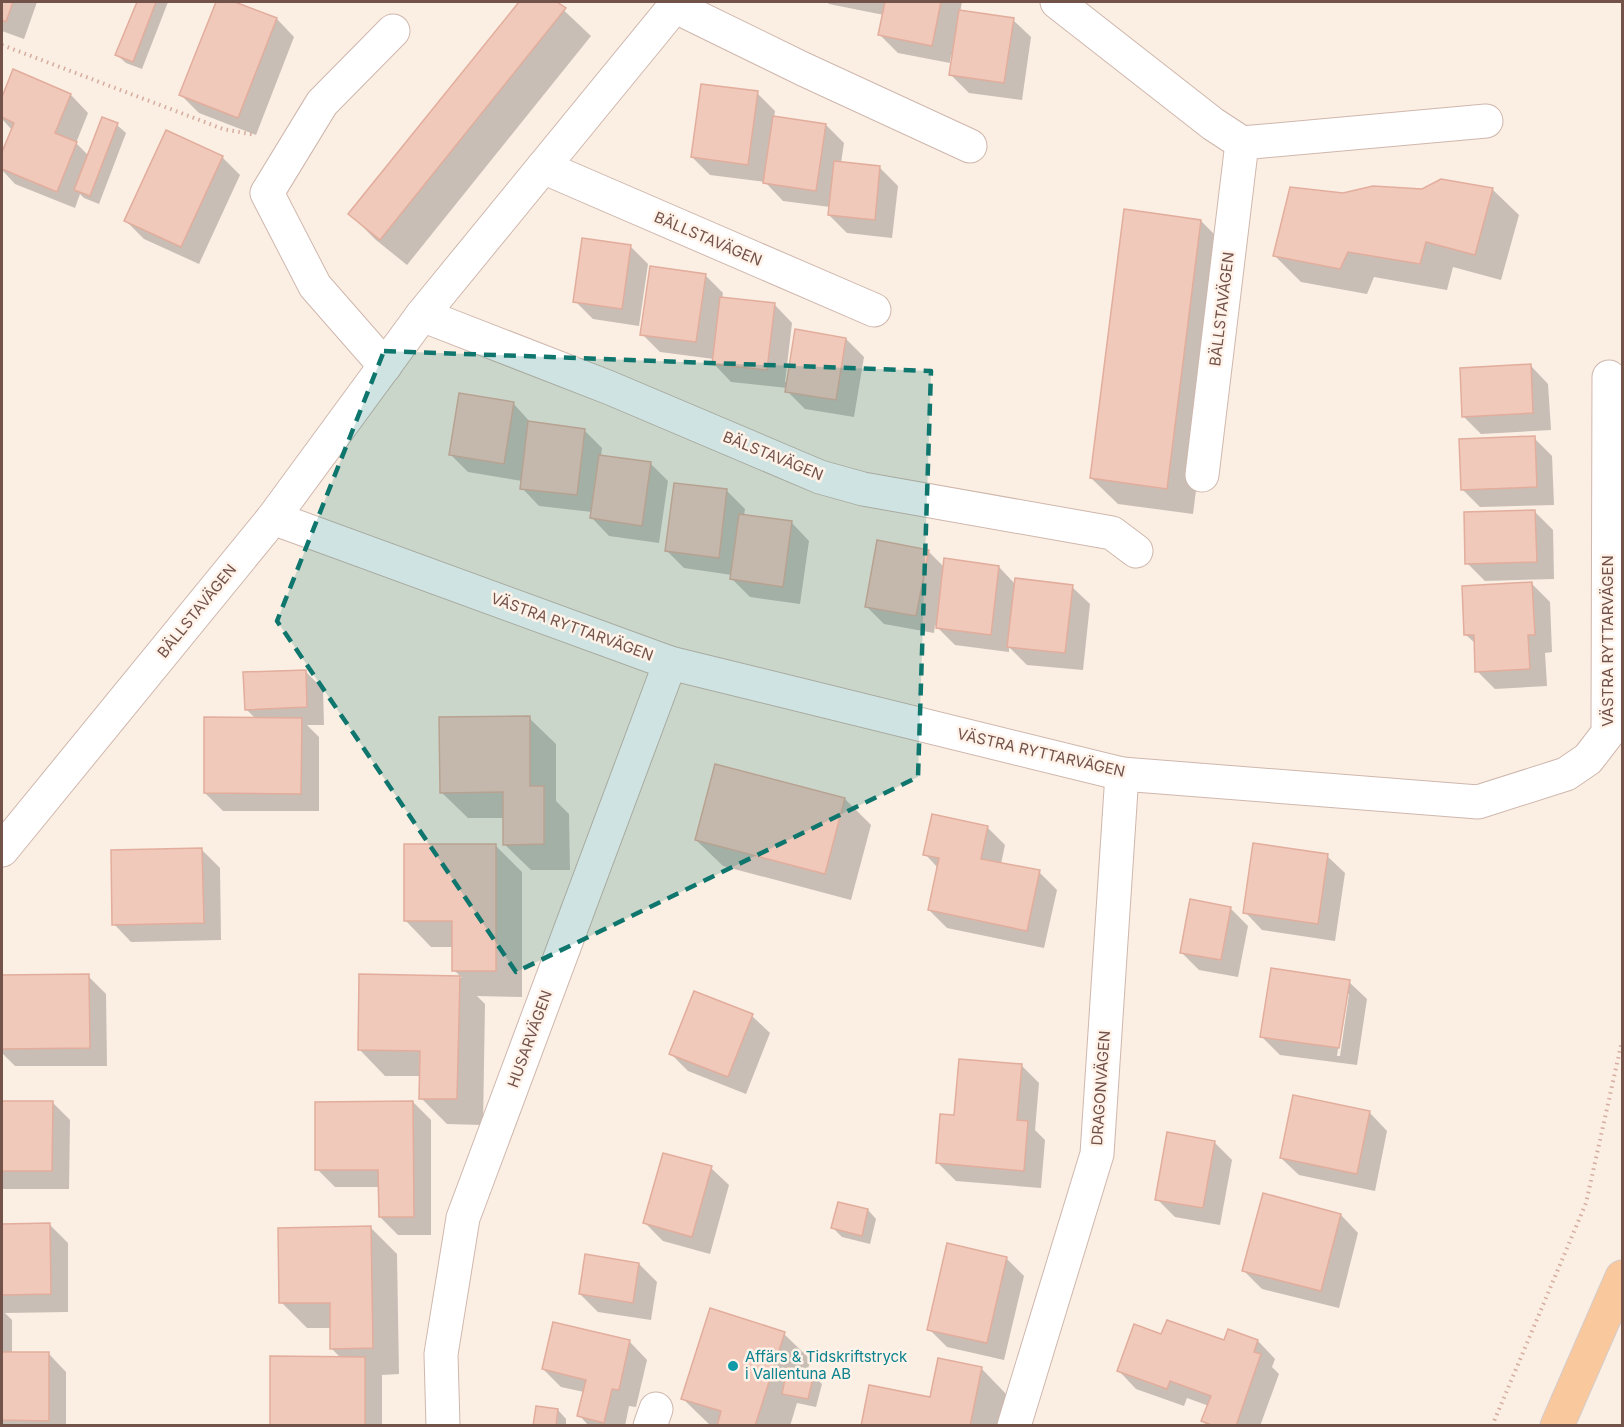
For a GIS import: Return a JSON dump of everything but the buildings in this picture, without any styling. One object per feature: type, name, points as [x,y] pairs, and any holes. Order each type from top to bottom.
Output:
[{"type":"main road","points":[[1557,1425],[1623,1277]]},
{"type":"street","points":[[1058,2],[1213,124],[1242,143],[1486,121]]},
{"type":"street","name":"BÄLLSTAVÄGEN","points":[[2,850],[273,518],[422,315],[676,4],[803,69],[970,146]]},
{"type":"street","points":[[385,366],[315,286],[267,193],[322,103],[393,32]]},
{"type":"street","name":"BÄLLSTAVÄGEN","points":[[1202,475],[1242,143]]},
{"type":"street","name":"BÄLLSTAVÄGEN","points":[[543,167],[874,310]]},
{"type":"street","name":"BÄLSTAVÄGEN","points":[[422,315],[610,388],[820,477],[863,489],[1112,533],[1136,551]]},
{"type":"street","name":"VÄSTRA RYTTARVÄGEN","points":[[273,518],[670,663],[1122,774],[1478,802],[1566,774],[1588,759],[1608,733],[1609,377]]},
{"type":"street","name":"HUSARVÄGEN","points":[[443,1425],[441,1354],[464,1218],[670,663]]},
{"type":"street","name":"DRAGONVÄGEN","points":[[1014,1425],[1097,1154],[1122,774]]},
{"type":"path","points":[[2,45],[223,129],[297,143]]},
{"type":"path","points":[[1492,1425],[1586,1203],[1623,1041]]},
{"type":"highlighted area","points":[[384,351],[931,371],[918,777],[516,972],[277,621]]},
{"type":"place","name":"Affärs & Tidskriftstryck i Vallentuna AB","points":[[733,1366]]}]
